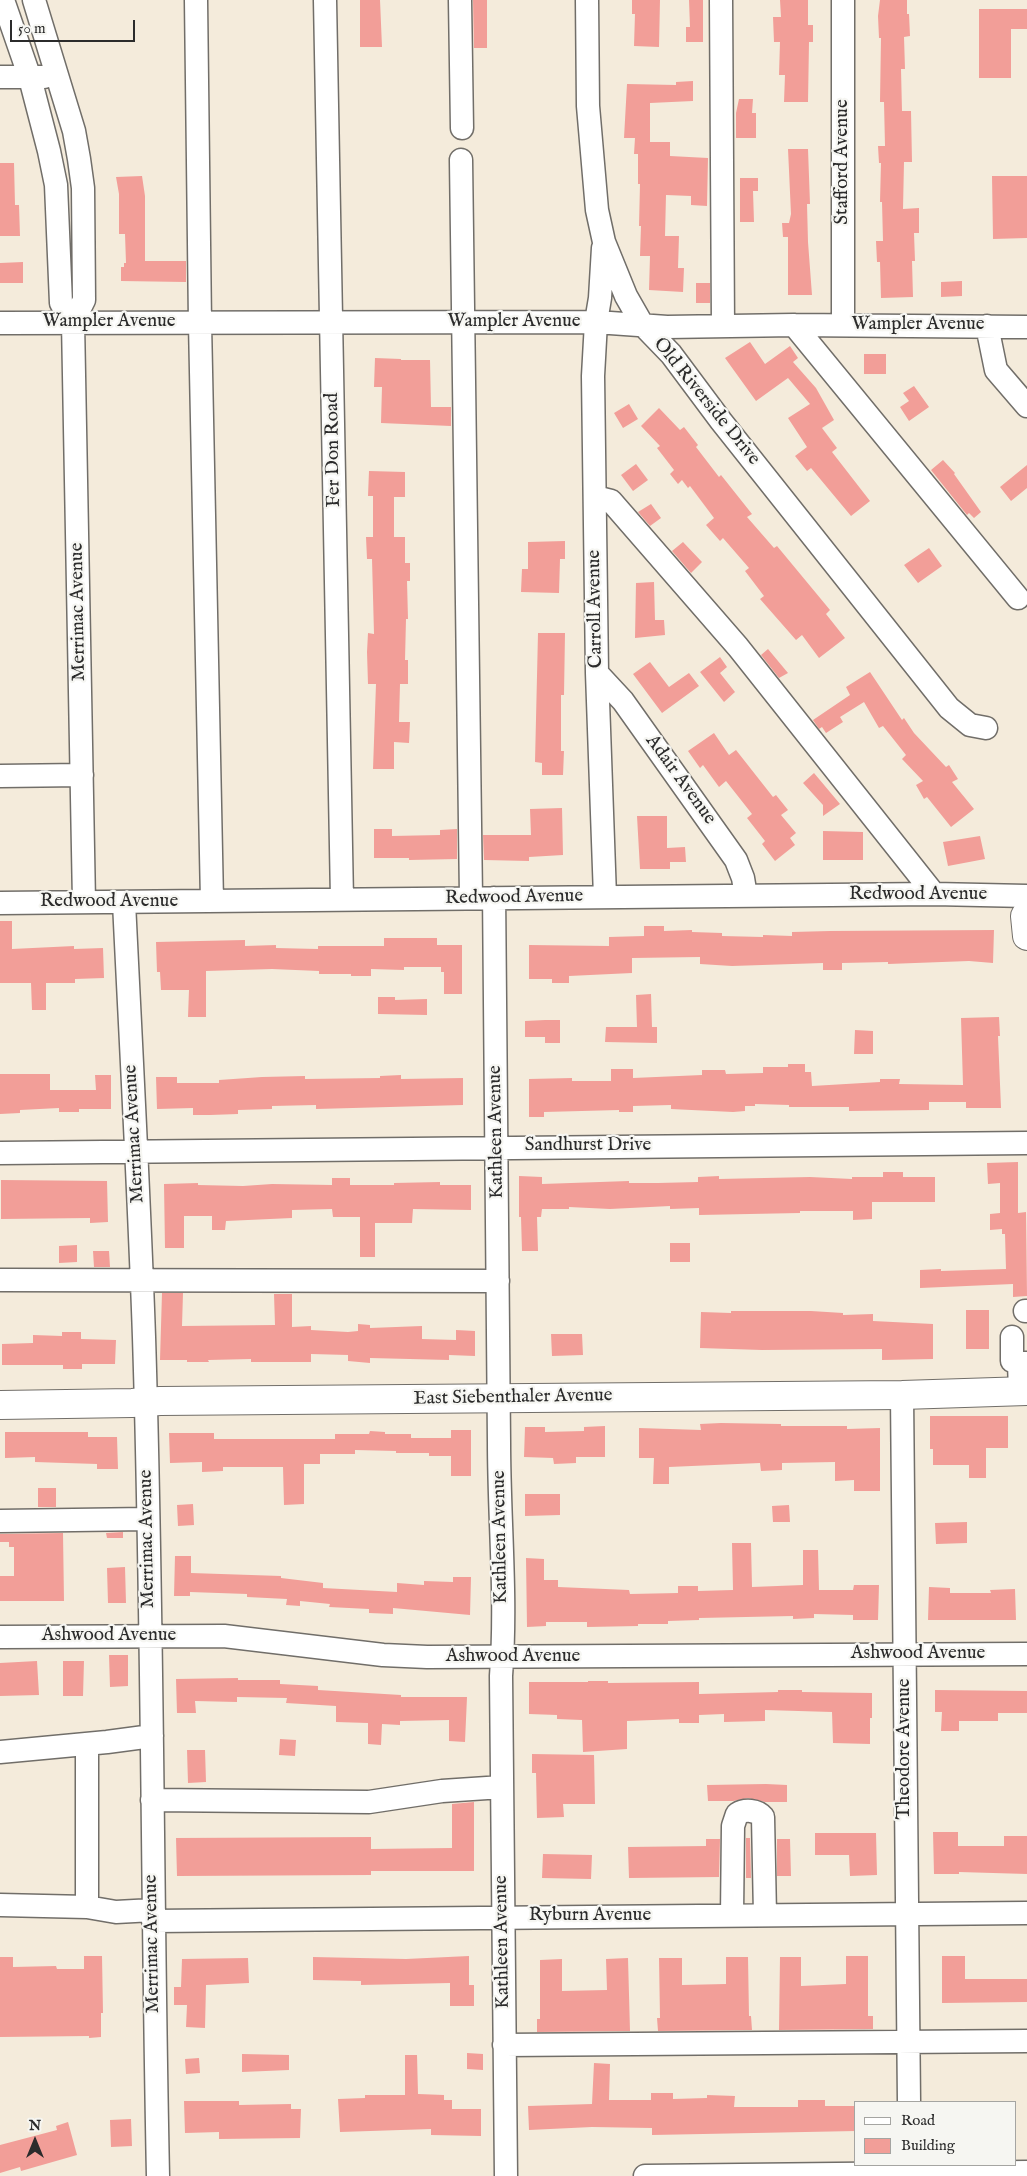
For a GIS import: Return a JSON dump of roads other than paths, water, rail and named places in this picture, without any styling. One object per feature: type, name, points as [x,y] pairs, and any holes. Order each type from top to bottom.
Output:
[{"type":"main road","points":[[1027,912],[1025,916],[1027,936]]},
{"type":"main road","name":"East Siebenthaler Avenue","points":[[0,1405],[902,1395],[1024,1391]]},
{"type":"street","name":"Merrimac Avenue","points":[[3,0],[30,78],[56,185],[61,303],[72,322],[84,902]]},
{"type":"street","name":"Merrimac Avenue","points":[[34,0],[74,131],[83,188],[84,300],[72,322]]},
{"type":"street","points":[[196,0],[200,323],[212,901]]},
{"type":"street","name":"Fer Don Road","points":[[325,0],[342,900]]},
{"type":"street","points":[[460,0],[462,128]]},
{"type":"street","name":"Old Riverside Drive","points":[[587,0],[588,106],[597,210],[604,242],[626,296],[642,324],[671,354],[721,421],[949,708],[970,724],[986,728]]},
{"type":"street","points":[[721,0],[723,325]]},
{"type":"street","name":"Stafford Avenue","points":[[843,325],[844,0]]},
{"type":"street","points":[[0,77],[30,78],[57,76]]},
{"type":"street","points":[[461,160],[471,898]]},
{"type":"street","name":"Carroll Avenue","points":[[604,242],[593,376],[597,673],[605,897]]},
{"type":"street","name":"Wampler Avenue","points":[[0,322],[596,322],[667,327],[794,324],[1027,327]]},
{"type":"street","points":[[794,324],[1018,598]]},
{"type":"street","points":[[988,326],[996,370],[1027,406]]},
{"type":"street","points":[[595,497],[611,501],[738,647],[934,894]]},
{"type":"street","name":"Adair Avenue","points":[[597,673],[623,701],[736,860],[743,878],[746,896]]},
{"type":"street","points":[[0,776],[82,775]]},
{"type":"street","name":"Redwood Avenue","points":[[0,903],[934,894],[1027,896]]},
{"type":"street","name":"Kathleen Avenue","points":[[494,898],[498,1147],[506,2176]]},
{"type":"street","name":"Merrimac Avenue","points":[[124,902],[145,1402],[158,2176]]},
{"type":"street","name":"Sandhurst Drive","points":[[0,1153],[135,1150],[1027,1143]]},
{"type":"street","points":[[0,1280],[141,1278],[498,1281]]},
{"type":"street","points":[[1012,1337],[1012,1361],[1023,1363],[1024,1391]]},
{"type":"street","name":"Theodore Avenue","points":[[902,1395],[908,2101]]},
{"type":"street","points":[[0,1521],[148,1519]]},
{"type":"street","name":"Ashwood Avenue","points":[[0,1636],[224,1636],[383,1655],[502,1657],[1027,1654]]},
{"type":"street","points":[[0,1752],[152,1736]]},
{"type":"street","points":[[87,1907],[88,1744]]},
{"type":"street","points":[[152,1800],[369,1802],[442,1791],[502,1787]]},
{"type":"street","points":[[732,1915],[732,1826],[737,1814],[750,1811],[757,1812],[763,1818],[765,1915]]},
{"type":"street","name":"Ryburn Avenue","points":[[0,1905],[87,1907],[153,1915],[503,1917],[1027,1913]]},
{"type":"street","points":[[504,2045],[1027,2041]]},
{"type":"street","points":[[645,2176],[1027,2172]]}]
